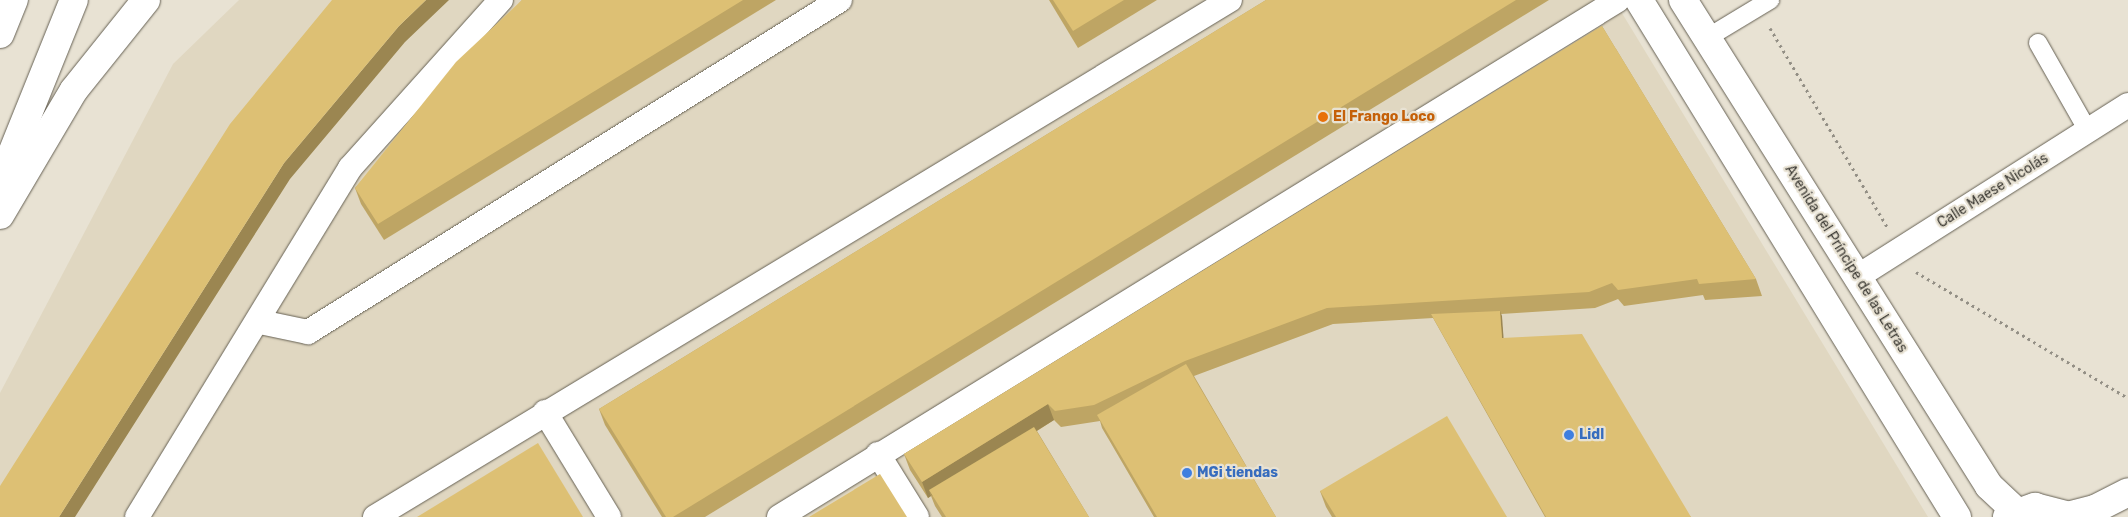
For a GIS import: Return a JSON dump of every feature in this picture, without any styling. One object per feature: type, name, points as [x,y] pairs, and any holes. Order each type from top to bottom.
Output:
[{"type":"main road","points":[[0,34],[14,0]]},
{"type":"main road","points":[[0,183],[74,0]]},
{"type":"main road","points":[[0,215],[74,90],[146,0]]},
{"type":"main road","points":[[1639,0],[1957,517]]},
{"type":"main road","name":"Avenida del Príncipe de las Letras","points":[[1683,0],[1989,486],[2012,514]]},
{"type":"main road","points":[[2012,514],[2044,507],[2072,516],[2095,509],[2128,492]]},
{"type":"street","points":[[137,517],[260,322],[350,168],[501,0]]},
{"type":"street","points":[[260,322],[308,332],[840,0]]},
{"type":"street","points":[[375,517],[545,412],[1230,0]]},
{"type":"street","points":[[779,517],[878,454],[1618,0]]},
{"type":"street","points":[[1707,38],[1770,0]]},
{"type":"street","points":[[2038,43],[2088,131]]},
{"type":"street","name":"Calle Maese Nicolás","points":[[1857,277],[2128,105]]},
{"type":"street","points":[[545,412],[609,517]]},
{"type":"street","points":[[878,454],[917,517]]},
{"type":"shaded area","points":[[239,0],[1614,0],[1928,517],[0,517],[0,393],[173,64]]},
{"type":"building","points":[[332,0],[426,0],[399,26],[284,163],[59,517],[0,517],[0,486],[230,124]]},
{"type":"building","points":[[522,0],[743,0],[378,224],[355,188],[456,62]]},
{"type":"building","points":[[1053,0],[1124,0],[1073,31]]},
{"type":"building","points":[[1266,0],[1516,0],[673,517],[666,517],[599,409]]},
{"type":"building","points":[[1602,26],[1756,279],[1699,284],[1697,279],[1618,290],[1612,283],[1589,292],[1327,308],[1185,361],[1094,405],[1055,411],[1048,404],[922,482],[904,454]]},
{"type":"building","name":"Lidl","points":[[1500,311],[1502,338],[1582,334],[1691,517],[1546,517],[1431,314]]},
{"type":"building","name":"MGi tiendas","points":[[1186,364],[1276,517],[1157,517],[1097,415]]},
{"type":"building","points":[[1447,416],[1507,517],[1336,517],[1320,491]]},
{"type":"building","points":[[1034,427],[1089,517],[946,517],[929,490]]},
{"type":"building","points":[[538,443],[583,517],[417,517]]},
{"type":"building","points":[[880,474],[907,517],[809,517]]},
{"type":"place","name":"El Frango Loco","points":[[1323,117]]},
{"type":"place","name":"Lidl","points":[[1569,435]]},
{"type":"place","name":"MGi tiendas","points":[[1187,473]]}]
